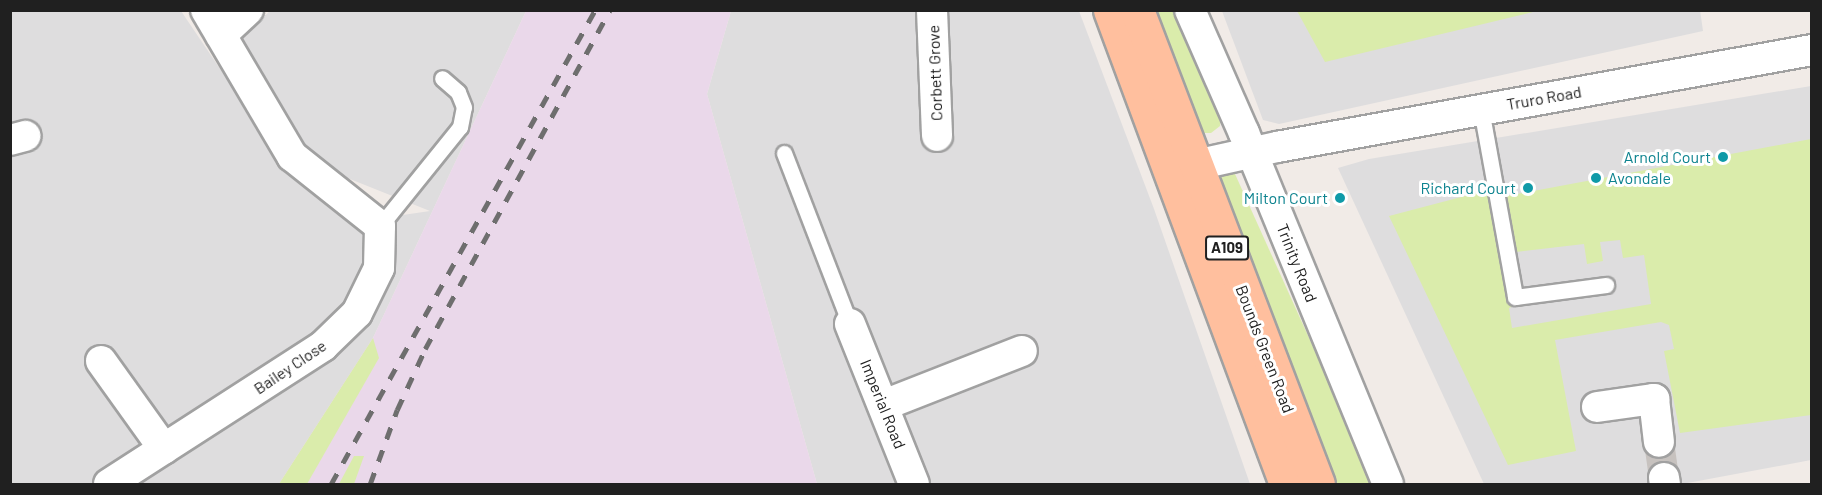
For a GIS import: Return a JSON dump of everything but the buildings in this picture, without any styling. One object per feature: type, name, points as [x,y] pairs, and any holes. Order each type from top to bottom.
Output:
[{"type":"main road","name":"Bounds Green Road","points":[[1110,10],[1178,154],[1302,482]]},
{"type":"main road","name":"Bounds Green Road","points":[[1137,10],[1178,154]]},
{"type":"street","points":[[248,10],[214,23],[292,156],[380,226]]},
{"type":"street","name":"Corbett Grove","points":[[932,10],[937,136]]},
{"type":"street","name":"Trinity Road","points":[[1190,10],[1251,147],[1388,484]]},
{"type":"street","name":"Truro Road","points":[[1178,154],[1251,147],[1812,50]]},
{"type":"street","name":"Bailey Close","points":[[109,484],[323,346],[357,313],[379,268],[380,226]]},
{"type":"street","name":"Imperial Road","points":[[850,324],[914,484]]},
{"type":"street","points":[[884,405],[1022,351]]},
{"type":"street","points":[[101,361],[164,449]]},
{"type":"street","points":[[1597,407],[1653,399],[1659,442]]},
{"type":"lane","points":[[380,226],[460,127],[464,107],[458,92],[442,78]]},
{"type":"lane","points":[[1480,109],[1515,297],[1606,285]]},
{"type":"lane","points":[[784,153],[850,324]]},
{"type":"shaded area","points":[[1700,10],[1703,31],[1279,124],[1263,120],[1222,11]]},
{"type":"shaded area","points":[[10,11],[181,11],[289,171],[313,193],[342,207],[355,222],[430,211],[330,171],[299,149],[238,40],[270,11],[526,11],[373,338],[279,484],[11,484]]},
{"type":"shaded area","points":[[526,11],[731,11],[707,94],[817,484],[279,484],[373,338]]},
{"type":"shaded area","points":[[731,11],[1079,11],[1154,209],[1250,484],[817,484],[707,94]]},
{"type":"shaded area","points":[[1811,86],[1811,460],[1682,484],[1484,484],[1338,168],[1369,159]]},
{"type":"green space","points":[[1150,11],[1179,11],[1221,114],[1220,126],[1211,133],[1199,133]]},
{"type":"green space","points":[[1297,11],[1537,11],[1325,62]]},
{"type":"green space","points":[[1811,139],[1811,415],[1680,433],[1664,351],[1674,349],[1669,325],[1661,322],[1555,340],[1576,451],[1508,465],[1389,216],[1488,190],[1514,306],[1509,308],[1512,328],[1651,304],[1644,255],[1623,258],[1620,240],[1600,242],[1603,261],[1587,264],[1584,244],[1516,252],[1501,197]]},
{"type":"green space","points":[[1235,174],[1375,484],[1334,484],[1215,191],[1223,175]]},
{"type":"green space","points":[[373,338],[379,358],[307,484],[279,484]]},
{"type":"green space","points":[[354,456],[364,456],[354,484],[339,484]]},
{"type":"tunnel","points":[[1659,442],[1664,478]]},
{"type":"railway","points":[[331,484],[595,10]]},
{"type":"railway","points":[[370,484],[397,410],[425,349],[610,10]]},
{"type":"place","name":"Arnold Court","points":[[1723,157]]},
{"type":"place","name":"Avondale","points":[[1596,178]]},
{"type":"place","name":"Richard Court","points":[[1528,188]]},
{"type":"place","name":"Milton Court","points":[[1340,198]]}]
